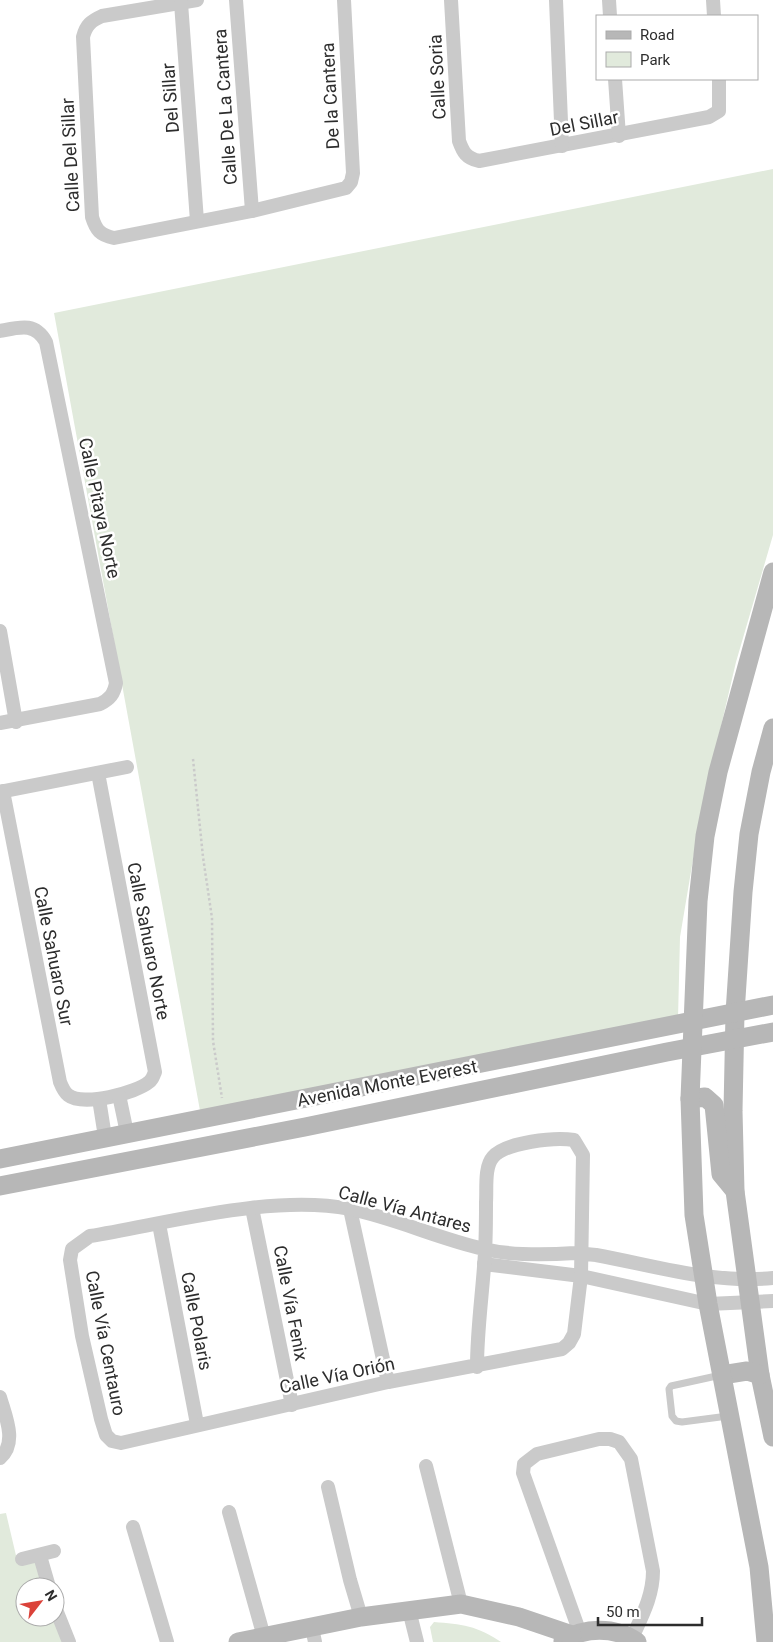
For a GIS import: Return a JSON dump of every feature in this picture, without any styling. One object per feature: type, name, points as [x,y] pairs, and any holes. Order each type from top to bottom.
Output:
[{"type":"street","name":"Calle De La Cantera","points":[[236,0],[252,211]]},
{"type":"street","name":"De la Cantera","points":[[344,0],[353,173],[351,182],[346,188]]},
{"type":"street","name":"Calle Soria","points":[[452,0],[459,140],[462,151]]},
{"type":"street","points":[[556,0],[562,146]]},
{"type":"street","points":[[609,0],[610,15]]},
{"type":"street","points":[[713,0],[714,15]]},
{"type":"street","name":"Calle Del Sillar","points":[[192,1],[102,16],[92,21],[86,28],[83,36],[92,217],[96,228],[103,236],[114,238],[252,211],[346,188]]},
{"type":"street","name":"Del Sillar","points":[[192,1],[197,221]]},
{"type":"street","points":[[614,80],[619,136]]},
{"type":"street","name":"Del Sillar","points":[[462,151],[469,158],[478,161],[619,136],[715,115],[719,111],[721,104],[719,80]]},
{"type":"street","name":"Calle Pitaya Norte","points":[[0,331],[24,326],[34,328],[42,333],[46,342],[116,683],[115,692],[109,700],[100,704],[16,722]]},
{"type":"street","points":[[766,1642],[759,1567],[703,1277],[694,1215],[690,1048],[698,901],[705,836],[718,772],[773,572]]},
{"type":"street","points":[[0,631],[16,722],[0,723]]},
{"type":"street","points":[[773,728],[761,772],[749,834],[734,1014],[736,1191],[760,1376],[773,1437]]},
{"type":"street","points":[[2,792],[127,767]]},
{"type":"street","name":"Calle Sahuaro Norte","points":[[98,773],[155,1072],[148,1083],[109,1097]]},
{"type":"street","name":"Calle Sahuaro Sur","points":[[2,792],[60,1082],[68,1095],[74,1098],[109,1097]]},
{"type":"street","name":"Avenida Monte Everest","points":[[0,1159],[692,1023],[773,1005]]},
{"type":"street","name":"Avenida Monte Everest","points":[[0,1186],[773,1032]]},
{"type":"street","points":[[109,1097],[127,1133],[131,1159]]},
{"type":"street","points":[[105,1137],[109,1097]]},
{"type":"street","points":[[690,1098],[705,1097],[714,1105],[721,1174],[736,1191]]},
{"type":"street","points":[[477,1367],[481,1286],[486,1250],[487,1178],[492,1158],[499,1152],[511,1147],[553,1139],[574,1140],[583,1155],[581,1276]]},
{"type":"street","name":"Calle Vía Antares","points":[[72,1249],[80,1241],[90,1236],[252,1208],[300,1204],[350,1210],[486,1250],[538,1254],[581,1254],[703,1277],[747,1280],[773,1278]]},
{"type":"street","name":"Calle Vía Fenix","points":[[252,1208],[292,1405]]},
{"type":"street","points":[[350,1210],[388,1382]]},
{"type":"street","name":"Calle Polaris","points":[[159,1224],[197,1424]]},
{"type":"street","name":"Calle Vía Centauro","points":[[72,1249],[70,1260],[82,1336],[101,1420],[106,1435],[112,1442]]},
{"type":"street","points":[[484,1264],[581,1276],[708,1304],[773,1301]]},
{"type":"street","name":"Calle Vía Orión","points":[[112,1442],[121,1443],[197,1424],[292,1405],[388,1382],[477,1367],[562,1349],[570,1343],[574,1334],[581,1276]]},
{"type":"street","points":[[722,1375],[747,1370],[760,1376]]},
{"type":"street","points":[[0,1397],[10,1436],[2,1456]]},
{"type":"street","points":[[238,1642],[264,1637],[314,1635],[362,1617],[461,1604],[519,1617],[571,1637],[606,1631],[634,1640],[649,1601],[653,1586],[653,1571],[631,1458],[619,1442],[610,1439],[590,1441],[537,1454],[524,1464],[523,1473],[571,1637]]},
{"type":"street","points":[[426,1466],[461,1604]]},
{"type":"street","points":[[328,1487],[362,1617]]},
{"type":"street","points":[[230,1512],[264,1637]]},
{"type":"street","points":[[133,1527],[167,1642]]},
{"type":"street","points":[[22,1559],[54,1551]]},
{"type":"street","points":[[40,1556],[46,1577]]},
{"type":"street","points":[[409,1610],[416,1642]]},
{"type":"street","points":[[63,1627],[69,1642]]},
{"type":"lane","points":[[722,1375],[671,1386],[669,1389],[672,1416],[676,1421],[682,1422],[730,1416]]},
{"type":"path","points":[[193,759],[203,857],[212,918],[212,1041],[223,1116]]},
{"type":"green space","points":[[773,169],[773,535],[736,662],[701,812],[680,937],[678,1019],[201,1116],[54,313]]},
{"type":"green space","points":[[6,1513],[18,1564],[41,1560],[44,1577],[15,1577],[15,1627],[58,1627],[64,1642],[0,1642],[0,1514]]},
{"type":"green space","points":[[434,1622],[477,1629],[501,1642],[433,1642],[430,1627]]}]
